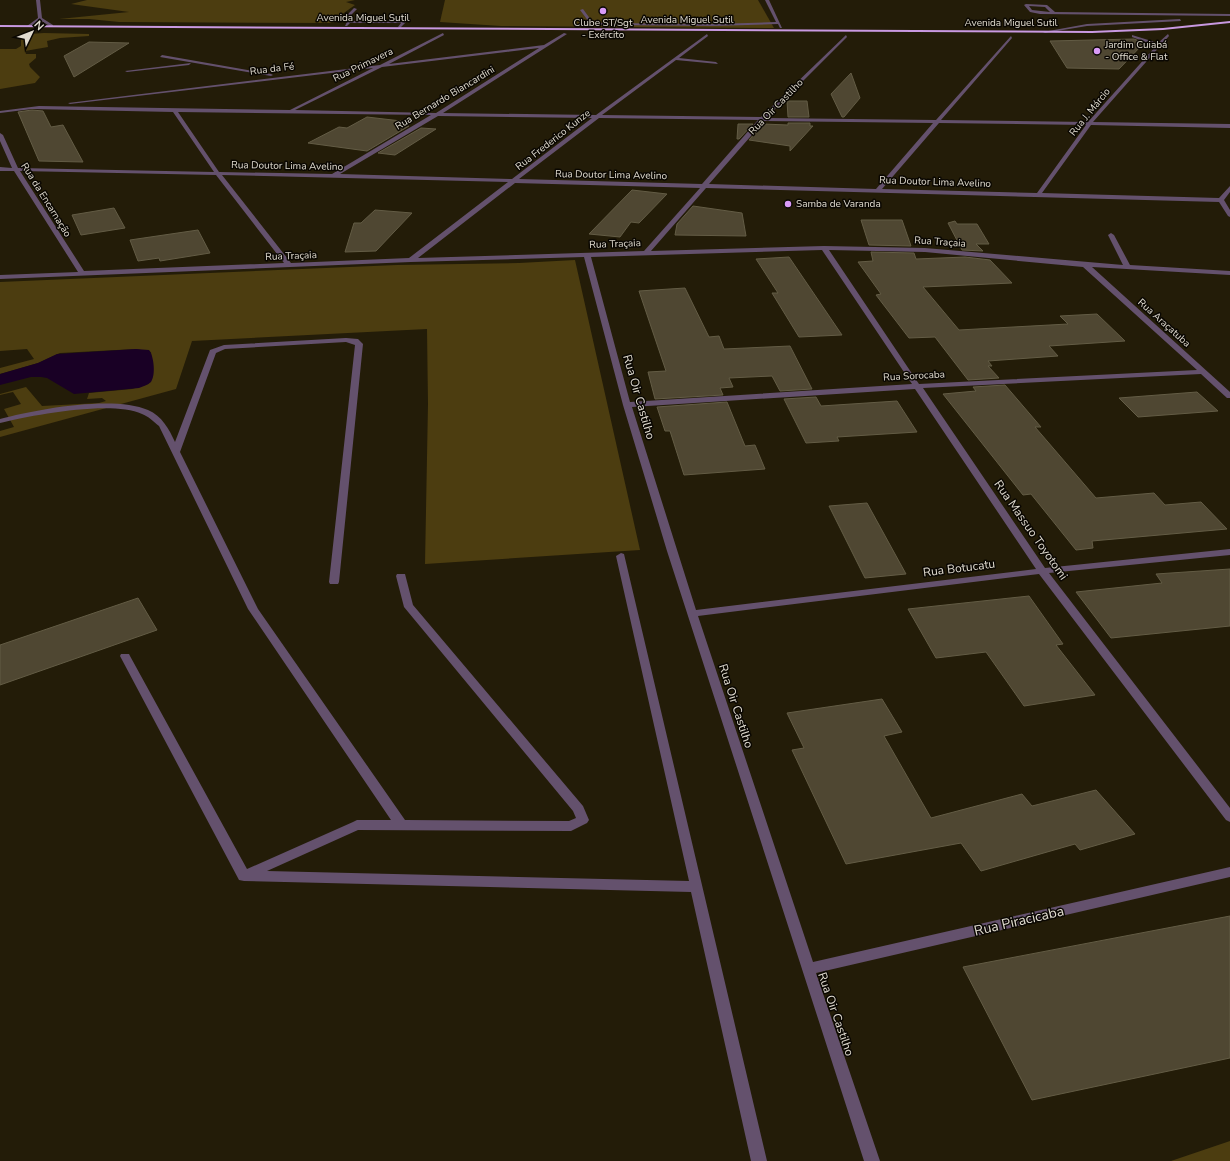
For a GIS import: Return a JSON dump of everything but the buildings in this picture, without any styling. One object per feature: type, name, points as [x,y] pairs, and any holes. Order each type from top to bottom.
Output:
[{"type":"highway","name":"Avenida Miguel Sutil","points":[[0,26],[400,27],[1045,32],[1139,31],[1230,22]]},
{"type":"highway","name":"Avenida Miguel Sutil","points":[[0,30],[1011,37],[1133,36],[1174,34]]},
{"type":"street","points":[[38,0],[40,18],[52,26]]},
{"type":"street","points":[[767,0],[783,30]]},
{"type":"street","points":[[1054,13],[1046,6],[1026,6],[1034,12],[1054,13],[1194,15],[1230,14]]},
{"type":"street","points":[[349,22],[346,18],[355,9]]},
{"type":"street","points":[[582,10],[590,20],[602,24],[714,25],[779,23]]},
{"type":"street","points":[[1128,14],[1136,10],[1156,10],[1176,14]]},
{"type":"street","points":[[1188,11],[1194,15]]},
{"type":"street","points":[[1163,14],[1173,16],[1178,20]]},
{"type":"street","points":[[1045,32],[1087,25],[1156,22],[1178,20],[1203,15]]},
{"type":"street","points":[[29,26],[40,18]]},
{"type":"street","points":[[344,27],[349,22],[406,20],[400,27]]},
{"type":"street","name":"Rua Primavera","points":[[290,111],[444,34]]},
{"type":"street","name":"Rua Bernardo Biancardini","points":[[333,176],[439,113],[565,34]]},
{"type":"street","name":"Rua J. Márcio","points":[[1039,194],[1090,123],[1168,34]]},
{"type":"street","name":"Rua Frederico Kunze","points":[[411,260],[598,116],[707,35]]},
{"type":"street","name":"Rua Oir Castilho","points":[[646,253],[763,118],[846,36]]},
{"type":"street","points":[[1133,36],[1159,45]]},
{"type":"street","points":[[878,190],[935,122],[1011,37]]},
{"type":"street","name":"Rua da Fé","points":[[0,112],[547,46]]},
{"type":"street","points":[[162,56],[281,77]]},
{"type":"street","points":[[675,58],[716,63]]},
{"type":"street","points":[[127,71],[201,62]]},
{"type":"street","points":[[33,108],[1230,126]]},
{"type":"street","points":[[174,110],[218,174],[290,266]]},
{"type":"street","name":"Rua da Encarnação","points":[[0,135],[14,168],[82,273]]},
{"type":"street","name":"Rua Doutor Lima Avelino","points":[[0,169],[14,168],[333,176],[1221,200]]},
{"type":"street","points":[[1230,188],[1221,200],[1230,215]]},
{"type":"street","points":[[1111,235],[1127,267]]},
{"type":"street","name":"Rua Traçaia","points":[[0,277],[411,260],[824,248],[925,250],[1085,265],[1230,273]]},
{"type":"street","name":"Rua Massuo Toyotomi","points":[[824,248],[1042,571],[1230,817]]},
{"type":"street","name":"Rua Oir Castilho","points":[[587,255],[627,405],[692,614],[872,1161]]},
{"type":"street","name":"Rua Araçatuba","points":[[1085,265],[1230,396]]},
{"type":"street","points":[[176,452],[210,358],[217,350],[224,347],[332,340],[355,341],[358,344],[334,582]]},
{"type":"street","name":"Rua Sorocaba","points":[[627,405],[917,386],[1202,372]]},
{"type":"street","points":[[0,421],[24,415],[78,408],[125,406],[146,412],[163,425],[254,609],[401,825]]},
{"type":"street","name":"Rua Botucatu","points":[[692,614],[1042,571],[1230,552]]},
{"type":"street","points":[[621,556],[760,1161]]},
{"type":"street","points":[[244,876],[357,825],[571,826],[582,820],[579,809],[414,613],[408,604],[401,576]]},
{"type":"street","points":[[125,656],[244,876]]},
{"type":"street","name":"Rua Piracicaba","points":[[808,969],[1230,872]]},
{"type":"street","points":[[244,876],[697,887]]},
{"type":"shaded area","points":[[87,0],[355,0],[346,2],[355,5],[341,15],[337,22],[329,23],[119,22],[89,19],[59,19],[129,12],[71,4]]},
{"type":"shaded area","name":"Clube ST/Sgt - Exército","points":[[445,0],[758,0],[774,28],[501,26],[440,22]]},
{"type":"shaded area","points":[[30,34],[89,34],[89,36],[60,38],[47,41],[48,47],[25,51],[26,54],[36,54],[36,58],[29,64],[40,77],[35,83],[0,89],[0,49],[16,49],[21,46],[21,38]]},
{"type":"shaded area","points":[[575,260],[640,550],[425,564],[428,404],[427,329],[192,341],[176,389],[0,437],[0,431],[14,427],[4,409],[21,404],[13,392],[0,394],[26,387],[42,406],[99,403],[106,401],[102,398],[87,399],[89,393],[132,389],[148,384],[153,372],[151,352],[136,349],[60,353],[38,363],[0,374],[0,368],[34,359],[27,349],[0,351],[0,282],[397,265],[519,263]]},
{"type":"shaded area","points":[[136,349],[149,350],[154,366],[154,375],[151,382],[139,388],[74,394],[47,378],[41,377],[31,377],[0,385],[0,374],[38,363],[57,354]]},
{"type":"shaded area","points":[[1230,1141],[1230,1161],[1171,1161]]},
{"type":"place","name":"Clube ST/Sgt - Exército","points":[[603,11]]},
{"type":"place","name":"Jardim Cuiabá - Office & Flat","points":[[1097,51]]},
{"type":"place","name":"Samba de Varanda","points":[[788,204]]}]
